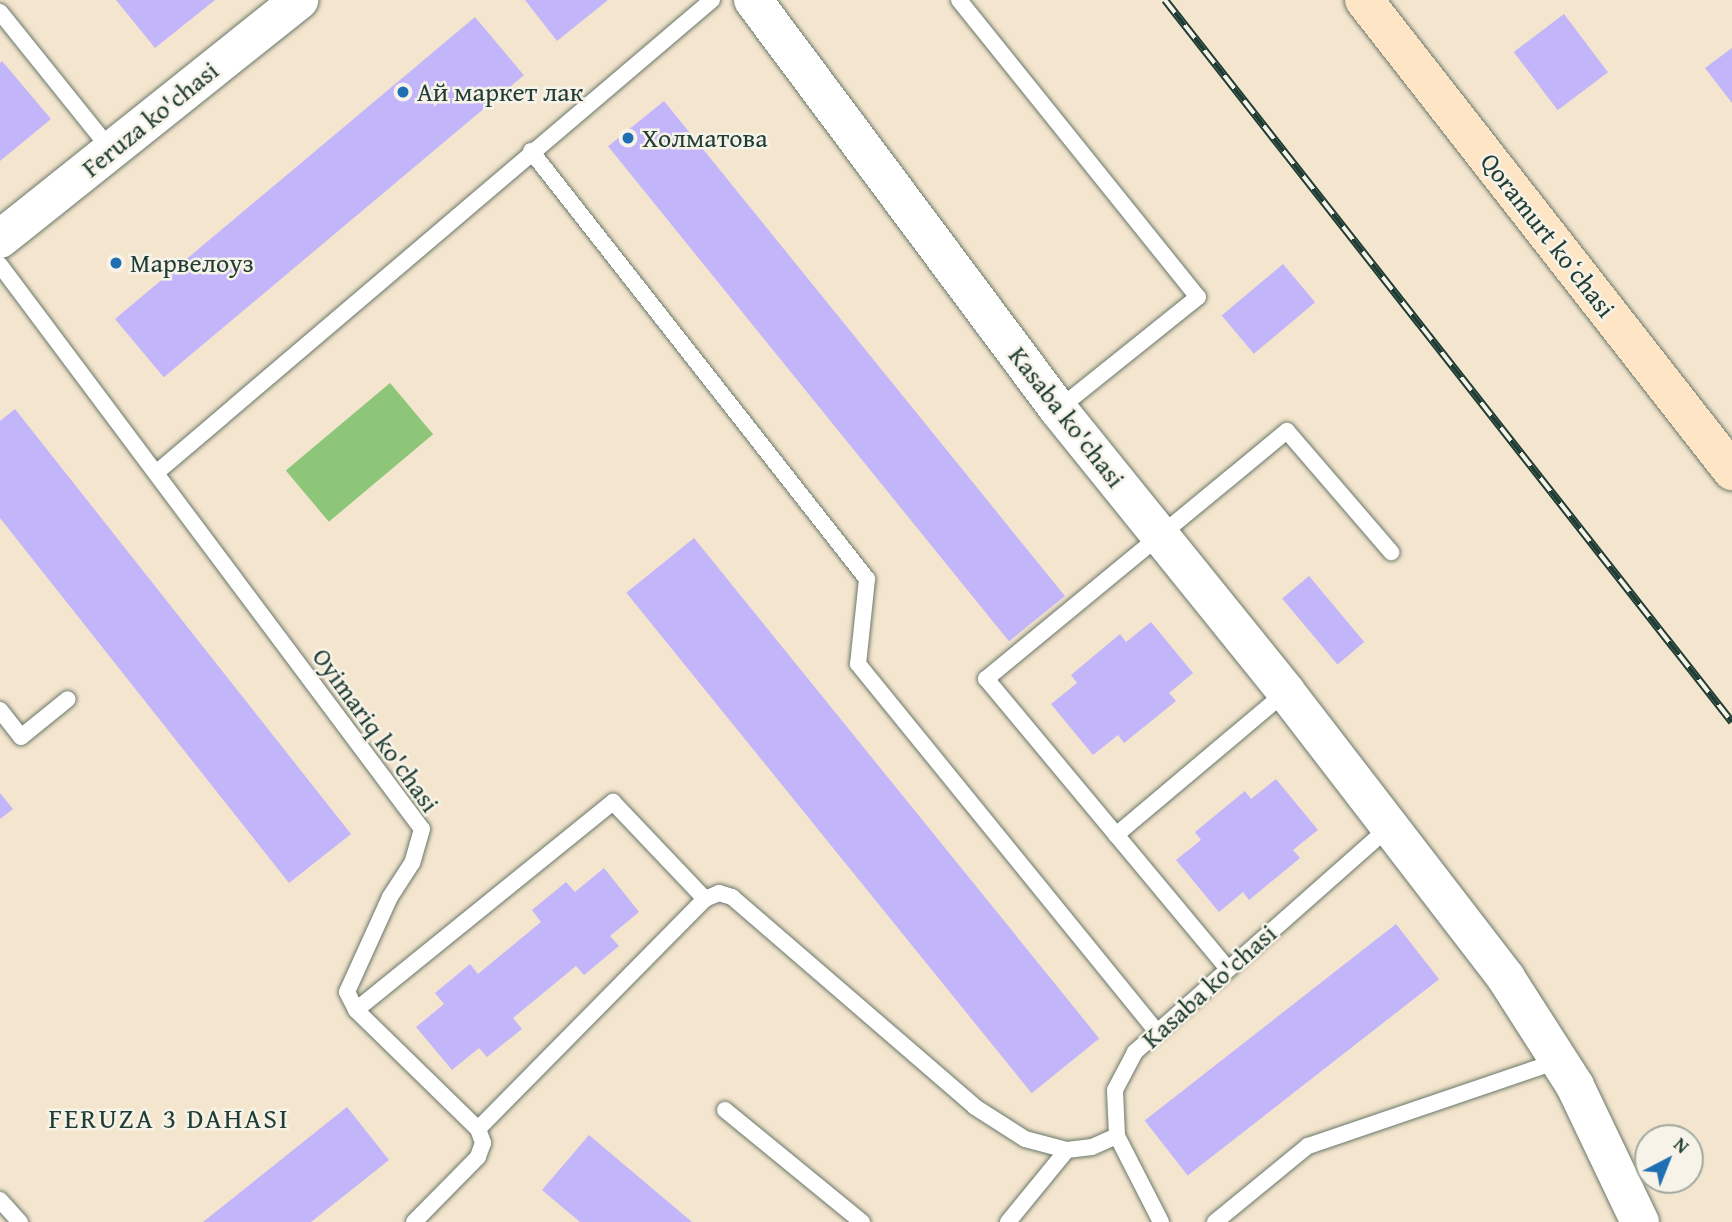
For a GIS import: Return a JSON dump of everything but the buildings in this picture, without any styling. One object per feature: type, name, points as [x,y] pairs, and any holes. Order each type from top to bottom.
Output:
[{"type":"main road","name":"Qoramurt koʻchasi","points":[[1364,0],[1732,471]]},
{"type":"main road","name":"Qoramurt koʻchasi","points":[[1386,0],[1732,441]]},
{"type":"street","name":"Feruza ko'chasi","points":[[0,239],[299,0]]},
{"type":"street","name":"Kasaba ko'chasi","points":[[753,0],[1058,410],[1163,536],[1391,826],[1506,978],[1560,1060],[1640,1222]]},
{"type":"lane","points":[[156,473],[531,151],[712,0]]},
{"type":"lane","points":[[959,0],[1198,297],[1058,410]]},
{"type":"lane","points":[[0,12],[111,150]]},
{"type":"lane","points":[[531,151],[867,579],[858,664],[1157,1032]]},
{"type":"lane","name":"Oyimariq ko'chasi","points":[[0,265],[422,829],[412,863],[353,975],[347,992],[356,1010]]},
{"type":"lane","points":[[1228,969],[986,680],[1287,431],[1391,552]]},
{"type":"lane","points":[[1116,835],[1286,692]]},
{"type":"lane","points":[[0,710],[21,737],[68,699]]},
{"type":"lane","points":[[414,1222],[478,1157],[483,1143],[478,1129],[356,1010],[613,802],[705,899]]},
{"type":"lane","name":"Kasaba ko'chasi","points":[[1161,1222],[1116,1136],[1115,1090],[1135,1052],[1391,826]]},
{"type":"lane","points":[[478,1129],[705,899],[719,893],[732,897],[975,1107],[1025,1139],[1067,1150],[1091,1147],[1116,1136]]},
{"type":"lane","points":[[1215,1222],[1308,1146],[1560,1060]]},
{"type":"lane","points":[[725,1110],[862,1222]]},
{"type":"lane","points":[[1008,1222],[1067,1150]]},
{"type":"lane","points":[[0,1200],[20,1222]]},
{"type":"green space","points":[[390,383],[433,434],[329,522],[286,470]]},
{"type":"railway","points":[[1165,0],[1732,722]]},
{"type":"place","name":"Ай маркет лак","points":[[403,92]]},
{"type":"place","name":"Холматова","points":[[628,138]]},
{"type":"place","name":"Марвелоуз","points":[[116,263]]},
{"type":"district","name":"FERUZA 3 DAHASI","points":[[169,1118]]}]
